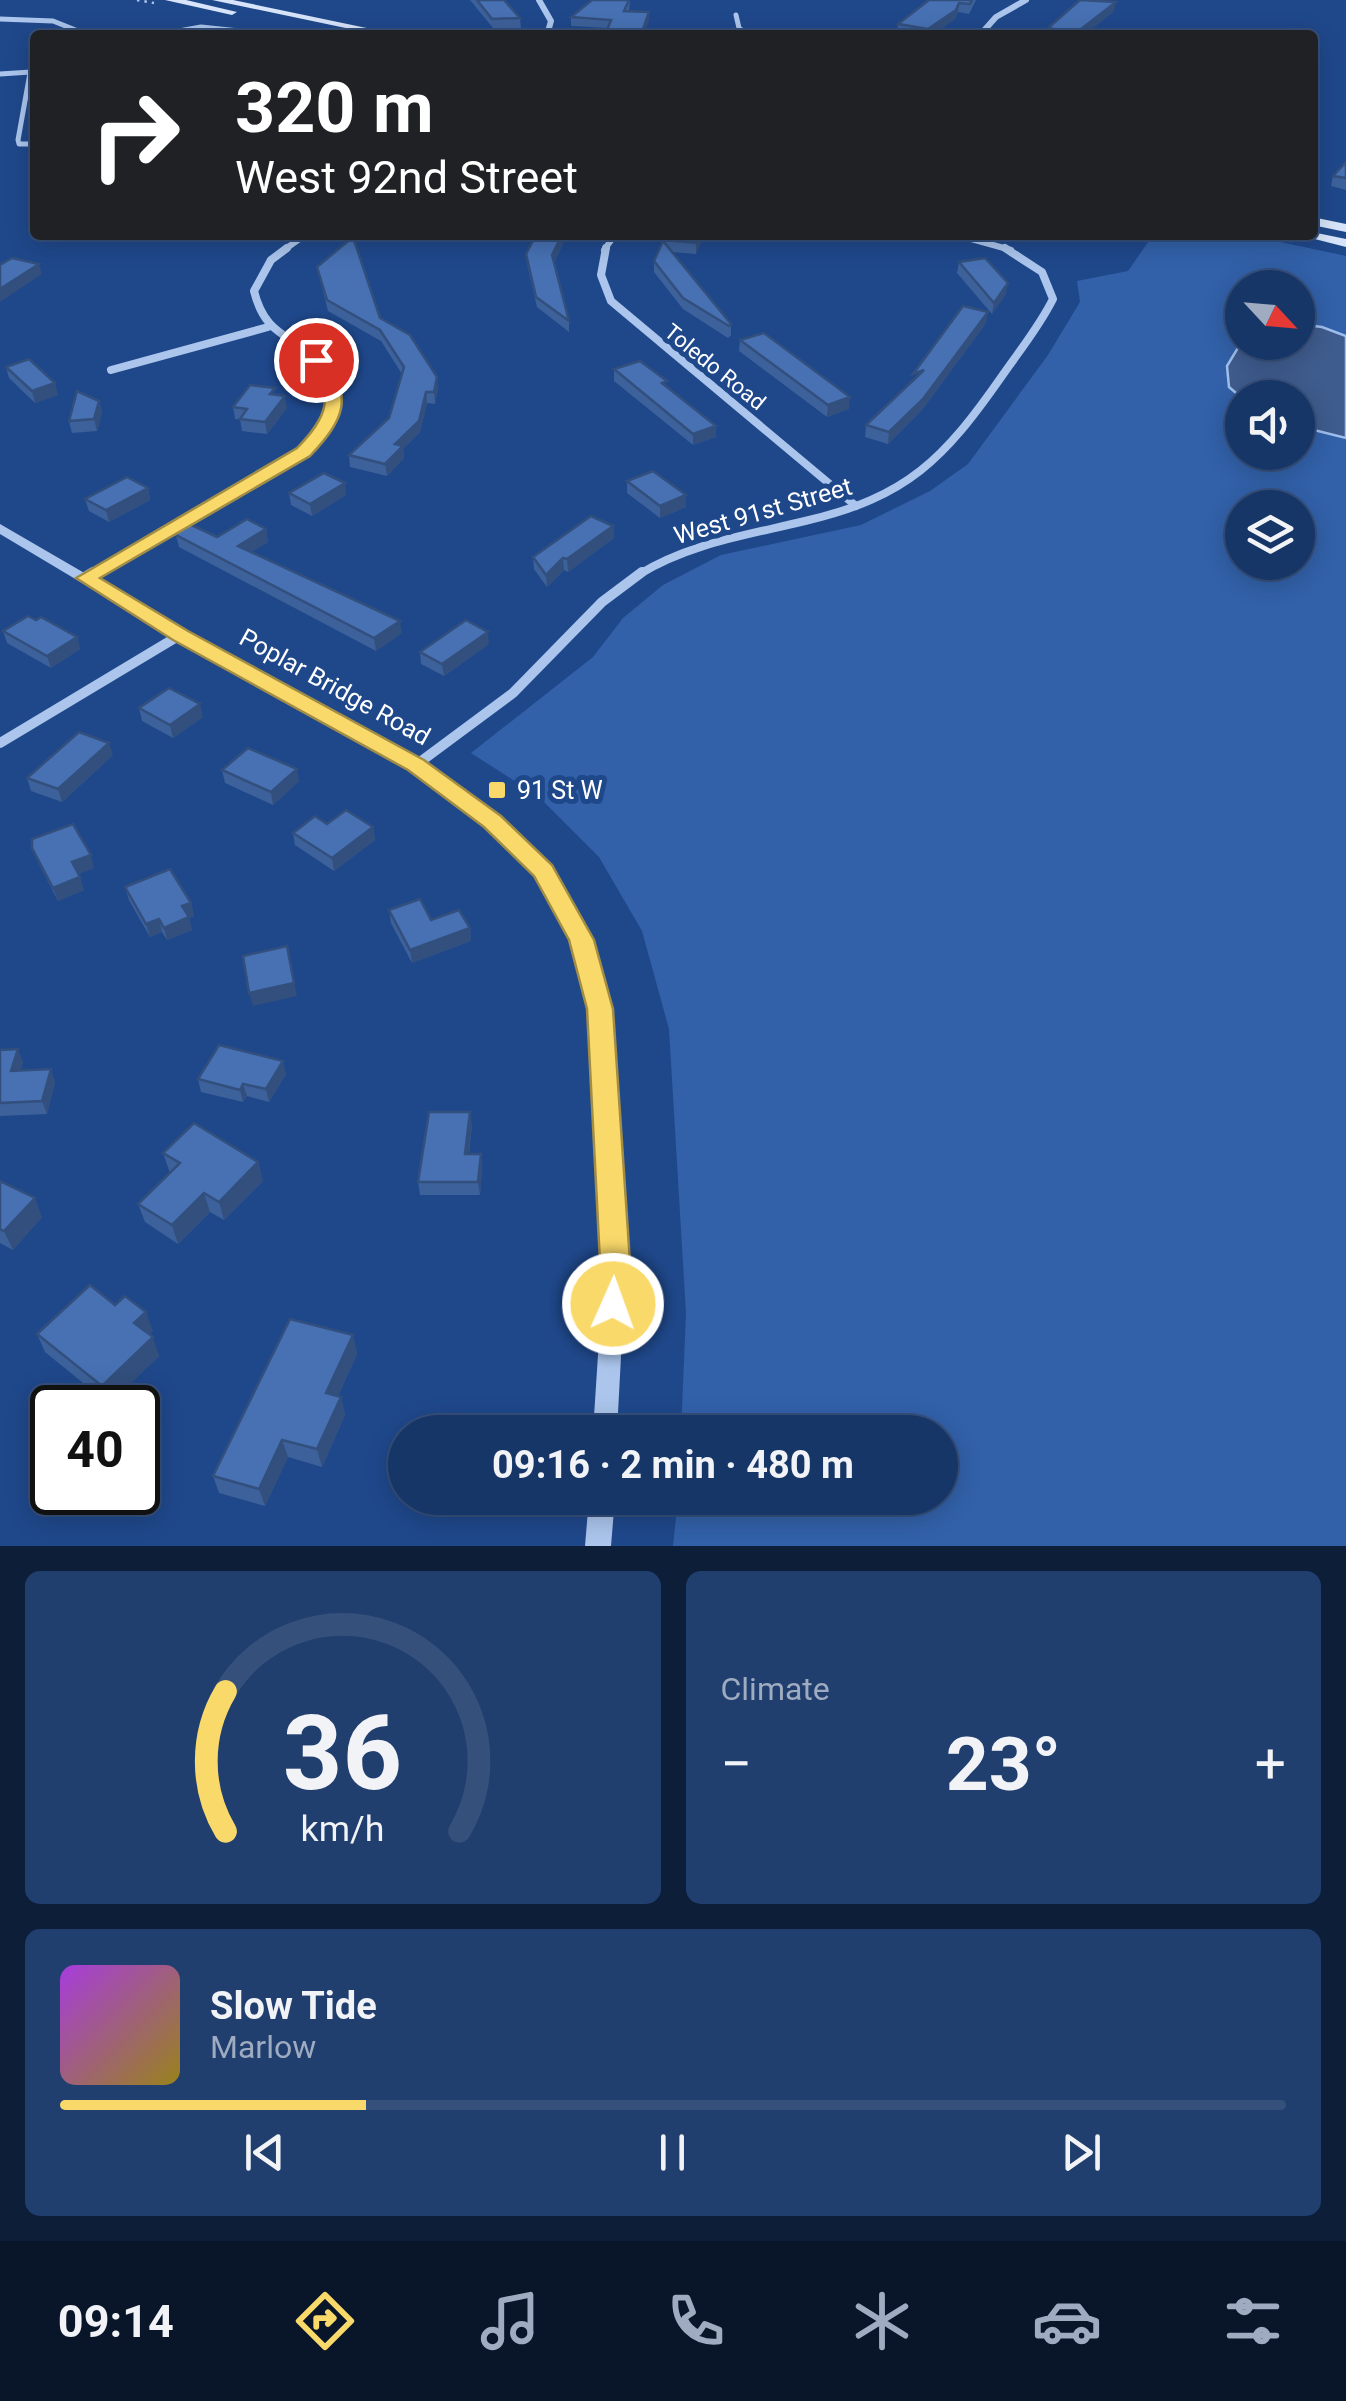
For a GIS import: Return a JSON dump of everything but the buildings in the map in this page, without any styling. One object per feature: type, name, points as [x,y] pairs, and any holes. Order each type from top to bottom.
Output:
[{"type":"main road","points":[[170,0],[322,30]]},
{"type":"main road","points":[[217,0],[369,30]]},
{"type":"main road","points":[[1318,222],[1346,228]]},
{"type":"main road","points":[[1318,237],[1346,243]]},
{"type":"street","points":[[539,0],[551,21],[548,30]]},
{"type":"street","points":[[984,30],[996,17],[1026,0]]},
{"type":"street","points":[[86,578],[277,470],[322,433],[332,413],[334,394],[329,376],[316,360],[268,327],[256,306],[254,290],[271,260],[298,240]]},
{"type":"street","name":"Toledo Road","points":[[612,240],[598,270],[601,285],[617,308],[856,506]]},
{"type":"street","name":"West 91st Street","points":[[416,765],[518,688],[542,667],[586,614],[650,567],[734,535],[856,506],[912,480],[942,459],[1048,311],[1052,288],[1036,266],[998,245],[978,240]]},
{"type":"street","points":[[111,370],[268,327]]},
{"type":"street","name":"Poplar Bridge Road","points":[[0,528],[180,635],[416,765],[492,822],[544,871],[581,940],[600,1009],[615,1262],[607,1415]]},
{"type":"street","points":[[0,743],[180,635]]},
{"type":"street","points":[[598,1546],[601,1515]]},
{"type":"lane","points":[[736,14],[742,30]]},
{"type":"lane","points":[[0,19],[53,21],[76,30]]},
{"type":"lane","points":[[38,30],[39,21]]},
{"type":"lane","points":[[173,30],[186,26],[223,30]]},
{"type":"lane","points":[[0,74],[30,71]]},
{"type":"lane","points":[[30,85],[18,140],[19,144],[30,144]]},
{"type":"shaded area","points":[[1150,240],[1271,240],[1346,256],[1346,336],[1315,326],[1315,270],[1225,270],[1225,360],[1234,360],[1230,380],[1225,380],[1225,470],[1315,470],[1315,430],[1346,438],[1346,1546],[673,1546],[676,1515],[958,1515],[958,1415],[682,1415],[686,1313],[669,1029],[642,931],[599,857],[538,796],[471,753],[593,657],[623,618],[663,585],[721,555],[861,525],[930,491],[968,464],[1048,355],[1080,302],[1077,281],[1128,271]]},
{"type":"shaded area","points":[[1315,326],[1346,336],[1346,438],[1315,430],[1315,380],[1228,380],[1231,360],[1315,360]]},
{"type":"place","name":"91 St W","points":[[497,790]]},
{"type":"route","points":[[316,360],[329,376],[334,394],[332,413],[322,433],[304,452],[86,578],[180,635],[416,765],[492,822],[544,871],[581,940],[600,1009],[615,1262],[613,1304]]}]
